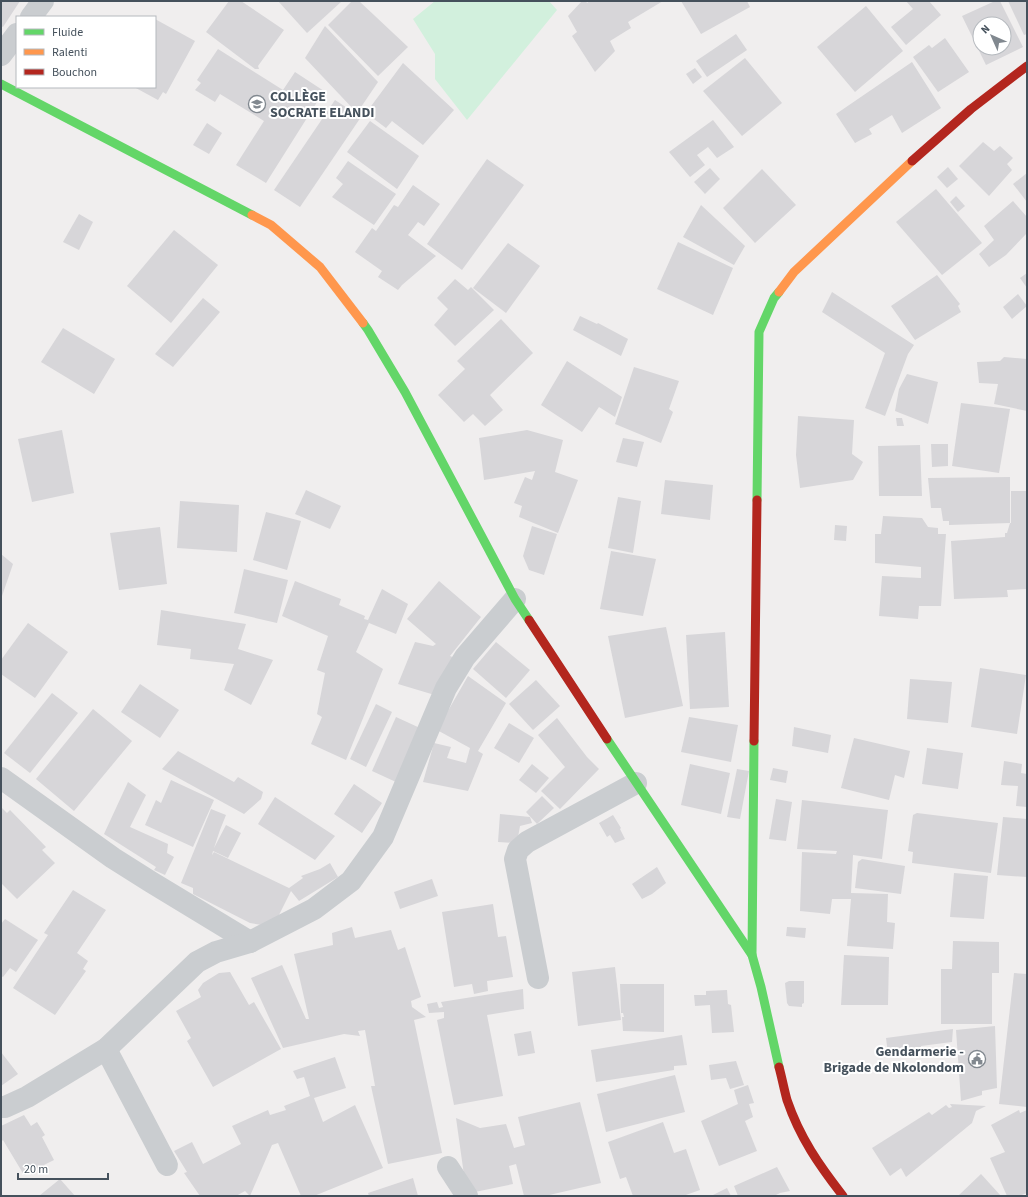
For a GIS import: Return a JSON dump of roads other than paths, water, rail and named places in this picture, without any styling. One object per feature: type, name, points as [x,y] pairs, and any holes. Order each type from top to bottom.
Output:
[{"type":"main road","points":[[843,1196],[822,1169],[802,1136],[787,1099],[752,955],[759,332],[774,298],[794,272],[921,152],[971,109],[1027,66]]},
{"type":"main road","points":[[1,84],[272,225],[320,267],[368,330],[405,392],[515,599],[752,955]]},
{"type":"street","points":[[32,16],[43,1]]},
{"type":"street","points":[[1,55],[16,35]]},
{"type":"street","points":[[1,1107],[5,1107],[27,1097],[106,1049],[197,962],[216,952],[250,942],[314,909],[351,881],[384,837],[446,688],[465,657],[515,599]]},
{"type":"street","points":[[1,778],[114,858],[250,942]]},
{"type":"street","points":[[538,978],[515,859],[518,850],[527,842],[636,782]]},
{"type":"street","points":[[106,1049],[167,1165]]},
{"type":"street","points":[[448,1167],[466,1196]]},
{"type":"place","name":"COLLÈGE SOCRATE ELANDI","points":[[257,104]]},
{"type":"place","name":"Gendarmerie - Brigade de Nkolondom","points":[[977,1059]]}]
